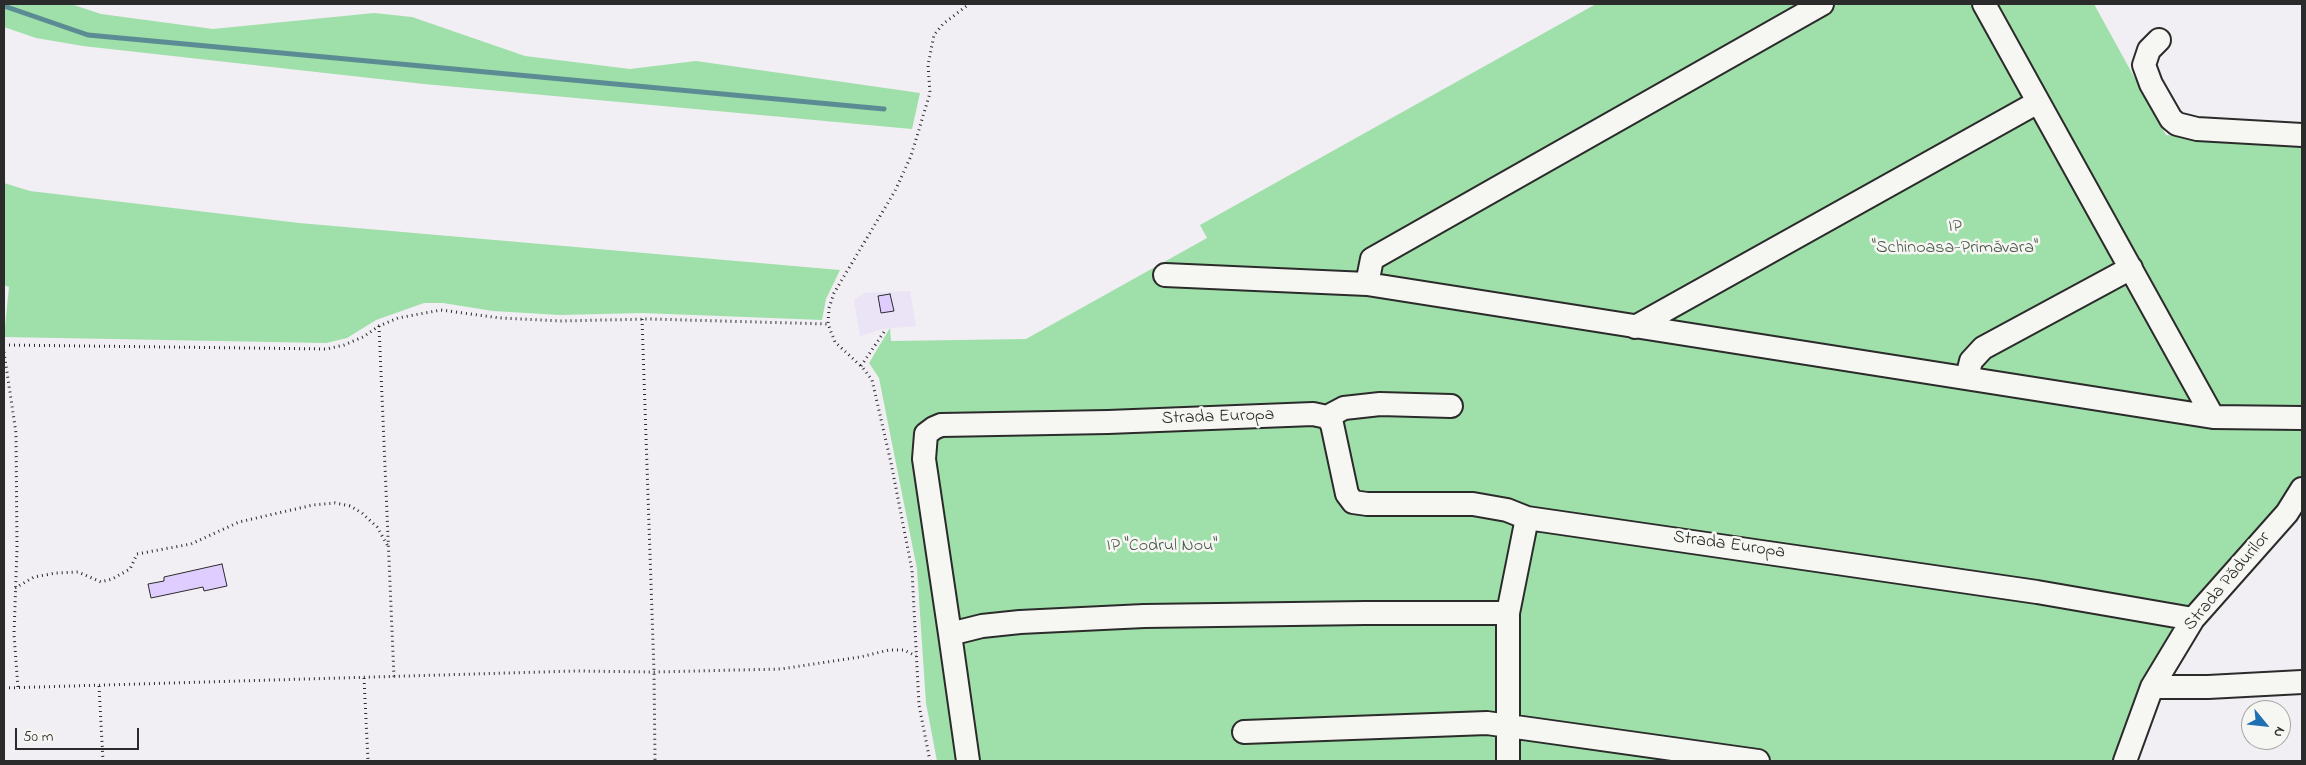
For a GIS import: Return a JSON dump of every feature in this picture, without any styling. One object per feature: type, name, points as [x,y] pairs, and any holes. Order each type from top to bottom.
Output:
[{"type":"street","points":[[1367,284],[1372,258],[1822,4]]},
{"type":"street","points":[[1984,4],[2213,417]]},
{"type":"street","points":[[2159,40],[2148,50],[2144,58],[2144,65],[2155,91],[2171,119],[2177,124],[2197,129],[2302,135]]},
{"type":"street","points":[[1635,327],[2038,102]]},
{"type":"street","points":[[1967,378],[1971,361],[1983,348],[2130,268]]},
{"type":"street","points":[[1165,275],[1367,284],[2213,417],[2302,418]]},
{"type":"street","name":"Strada Europa","points":[[1326,417],[1344,408],[1380,404],[1451,406]]},
{"type":"street","name":"Strada Europa","points":[[950,634],[924,459],[926,434],[941,425],[1108,422],[1313,414],[1326,417],[1332,424],[1347,494],[1353,502],[1367,504],[1473,504],[1508,510],[1527,518],[2027,590],[2193,619]]},
{"type":"street","name":"Strada Pădurilor","points":[[2125,761],[2152,686],[2193,619],[2287,513],[2302,489]]},
{"type":"street","points":[[1508,761],[1508,613],[1527,518]]},
{"type":"street","points":[[968,761],[950,634],[982,626],[1020,622],[1144,616],[1365,612],[1508,613]]},
{"type":"street","points":[[2152,686],[2208,687],[2302,682]]},
{"type":"street","points":[[1244,732],[1467,723],[1508,725],[1758,761]]},
{"type":"path","points":[[930,761],[919,705],[912,570],[872,380],[861,366],[835,342],[828,324],[829,308],[834,293],[895,191],[911,156],[930,93],[928,65],[934,35],[943,24],[969,4]]},
{"type":"path","points":[[4,345],[327,349],[344,345],[379,326],[415,314],[441,310],[500,318],[552,321],[642,319],[828,324]]},
{"type":"path","points":[[642,319],[654,672],[655,761]]},
{"type":"path","points":[[379,326],[394,677]]},
{"type":"path","points":[[861,366],[886,329]]},
{"type":"path","points":[[4,352],[16,433],[17,549],[14,634],[18,688]]},
{"type":"path","points":[[15,588],[34,577],[56,573],[78,572],[101,582],[112,579],[130,569],[137,554],[192,544],[239,522],[313,505],[335,503],[350,506],[377,527],[389,548]]},
{"type":"path","points":[[4,688],[575,671],[654,672],[782,669],[860,658],[889,650],[904,650],[916,656]]},
{"type":"path","points":[[364,678],[368,761]]},
{"type":"path","points":[[99,686],[103,761]]},
{"type":"shaded area","points":[[910,291],[916,326],[883,329],[860,336],[854,300],[864,293]]},
{"type":"green space","points":[[4,4],[71,4],[101,14],[213,29],[374,13],[412,17],[525,56],[630,69],[696,61],[920,93],[912,129],[424,84],[83,46],[36,38],[4,27]]},
{"type":"green space","points":[[1596,4],[2094,4],[2166,135],[2302,145],[2302,473],[2294,490],[2154,665],[2130,712],[2114,761],[937,761],[926,703],[917,569],[879,378],[869,363],[890,328],[891,341],[1026,339],[1207,238],[1200,225]]},
{"type":"green space","points":[[4,183],[30,191],[299,223],[840,270],[826,299],[822,320],[643,313],[560,315],[493,311],[443,303],[424,303],[376,320],[347,338],[326,343],[4,337],[9,287],[4,285]]},
{"type":"building","points":[[890,294],[894,311],[881,313],[878,296]]},
{"type":"building","points":[[222,564],[227,586],[204,591],[203,587],[151,598],[148,584],[164,581],[164,577]]},
{"type":"waterway","points":[[4,6],[88,35],[884,109]]},
{"type":"park label","name":"IP \"Schinoasa-Primăvara\"","points":[[1955,238]]},
{"type":"park label","name":"IP \"Codrul Nou\"","points":[[1162,547]]}]
